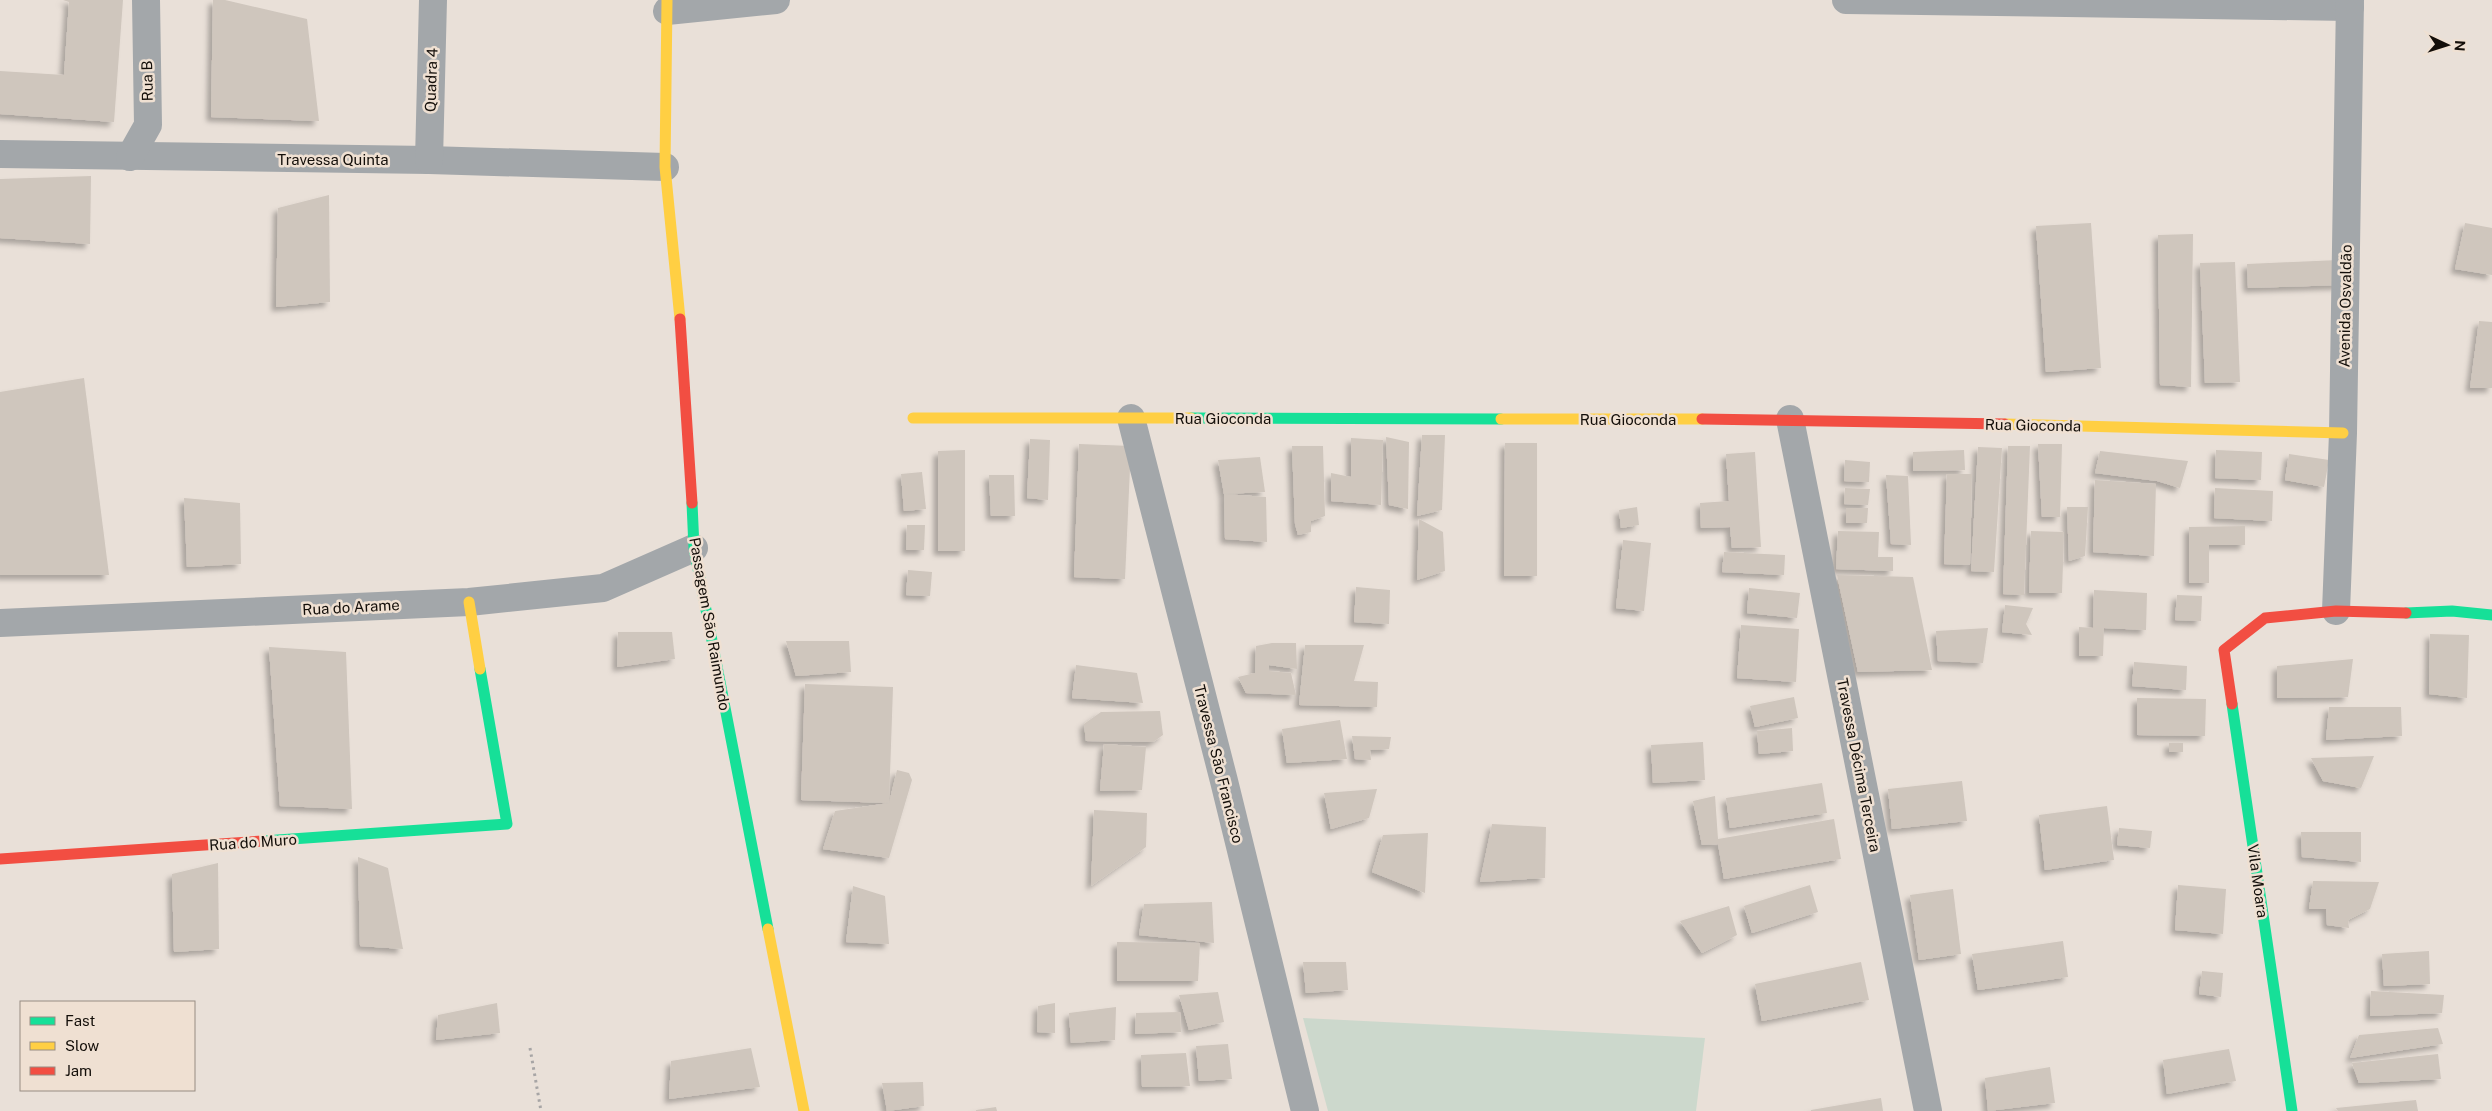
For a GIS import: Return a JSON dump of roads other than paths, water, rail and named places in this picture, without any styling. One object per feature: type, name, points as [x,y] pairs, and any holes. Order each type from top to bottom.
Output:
[{"type":"street","name":"Rua B","points":[[130,157],[148,125],[146,0]]},
{"type":"street","name":"Quadra 4","points":[[429,160],[433,0]]},
{"type":"street","points":[[667,5],[776,0]]},
{"type":"street","points":[[1846,0],[2350,4]]},
{"type":"street","name":"Avenida Osvaldão","points":[[2336,611],[2343,433],[2350,4]]},
{"type":"street","name":"Passagem São Raimundo","points":[[667,5],[665,167],[684,372],[694,548],[804,1111]]},
{"type":"street","name":"Travessa Quinta","points":[[0,154],[429,160],[665,167]]},
{"type":"street","name":"Rua Gioconda","points":[[913,418],[1790,419],[2343,433]]},
{"type":"street","name":"Travessa São Francisco","points":[[1131,418],[1224,781],[1305,1111]]},
{"type":"street","name":"Travessa Décima Terceira","points":[[1790,419],[1928,1111]]},
{"type":"street","name":"Rua do Arame","points":[[0,623],[469,602],[604,588],[694,548]]},
{"type":"street","name":"Rua do Muro","points":[[0,859],[507,824],[469,602]]},
{"type":"street","points":[[2336,611],[2392,613],[2452,611],[2492,615]]},
{"type":"street","name":"Vila Moara","points":[[2292,1111],[2224,650],[2265,618],[2336,611]]}]
